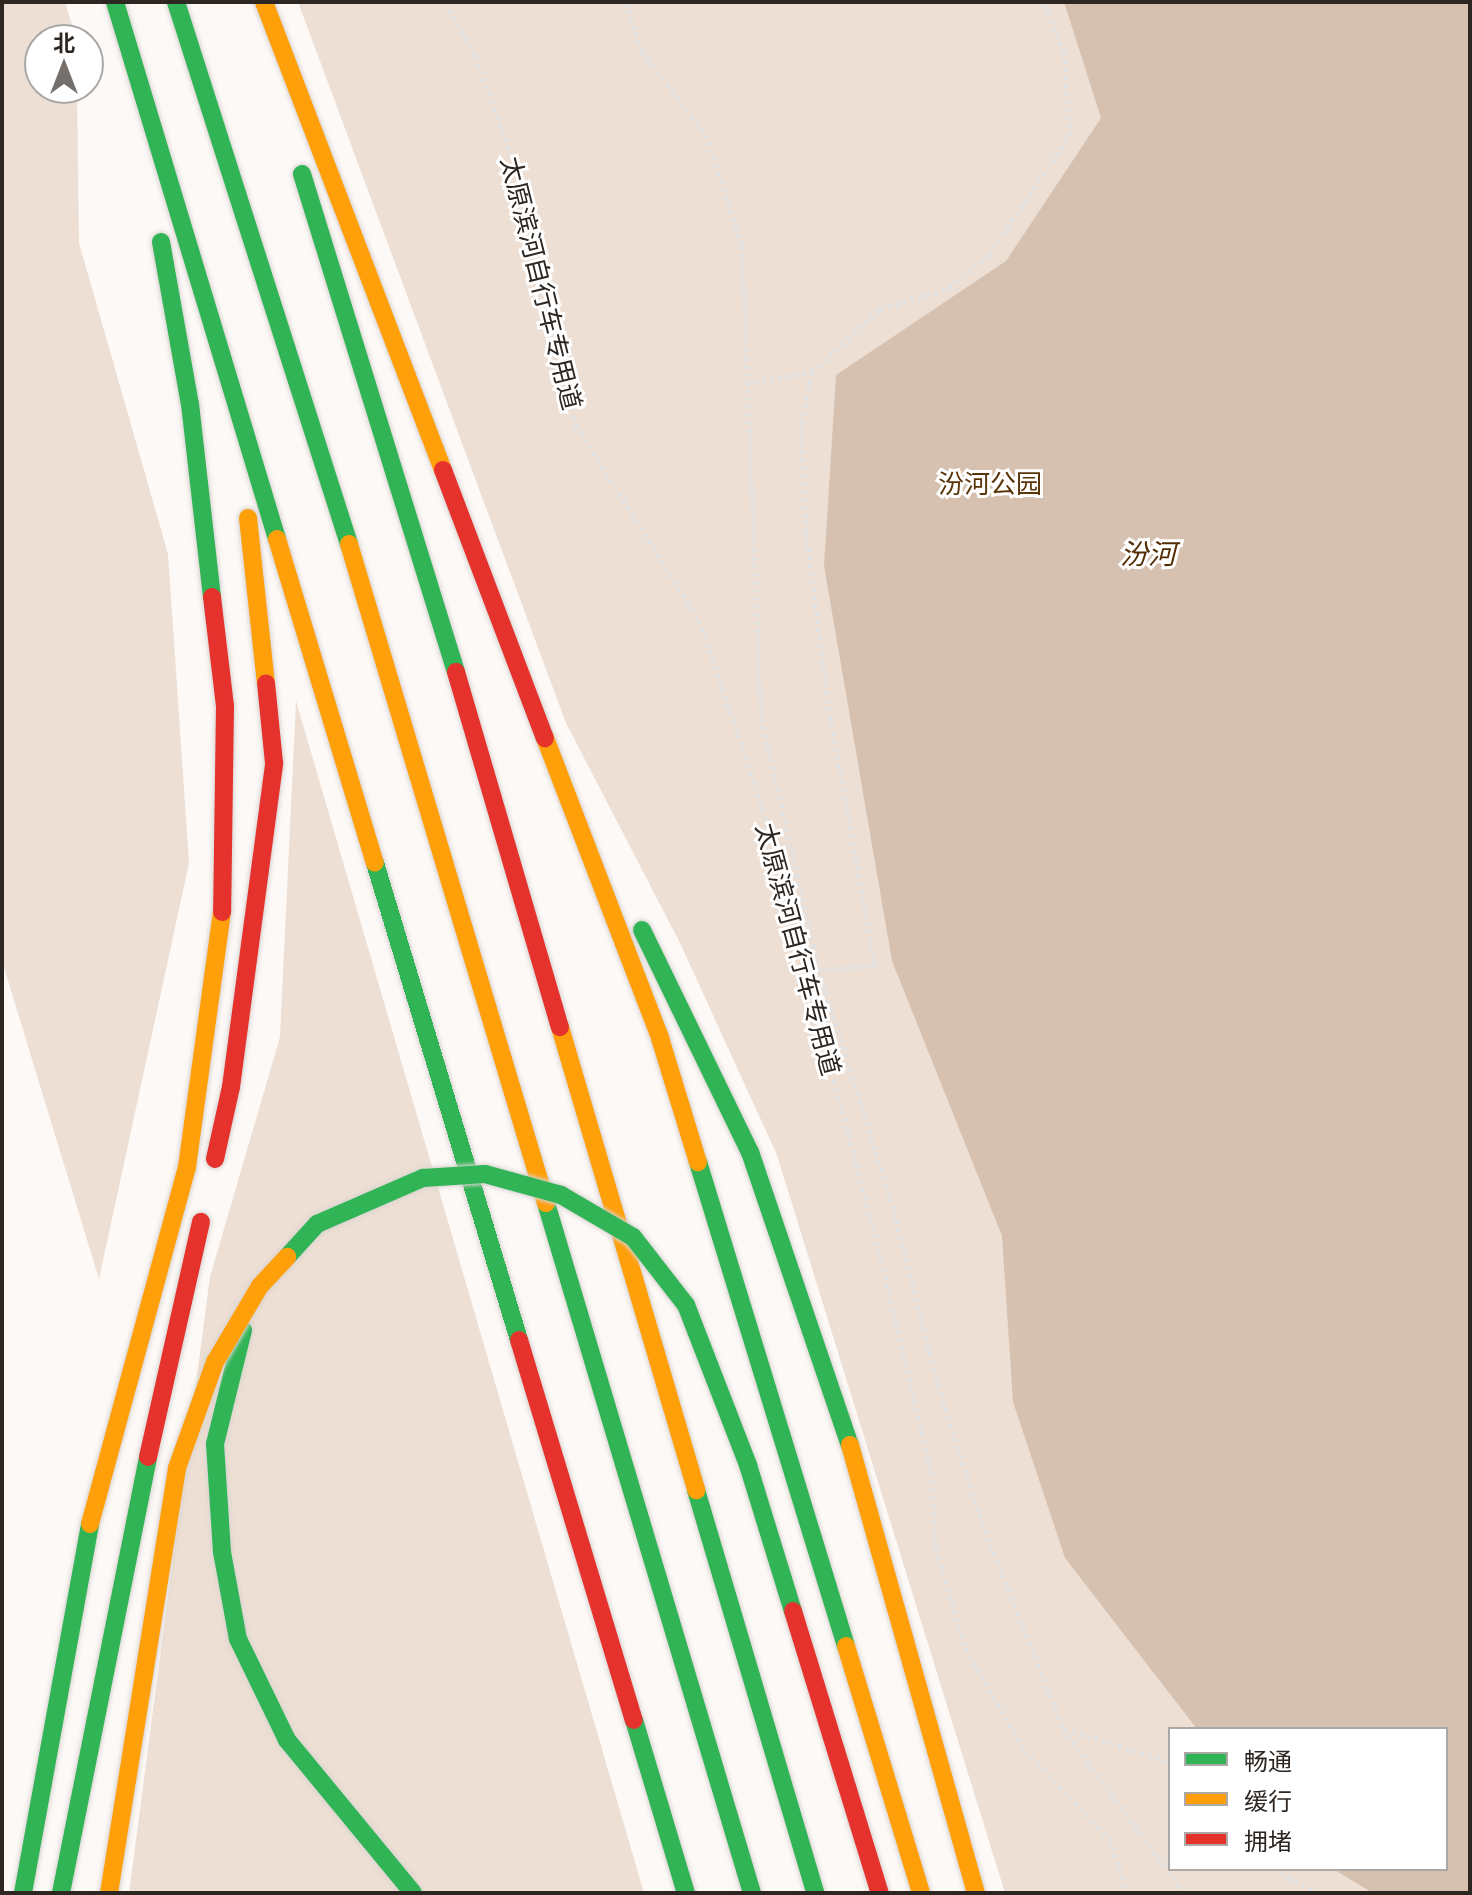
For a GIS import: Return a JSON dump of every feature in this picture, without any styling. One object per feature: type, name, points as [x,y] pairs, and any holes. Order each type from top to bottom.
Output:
[{"type":"highway","points":[[115,2],[686,1893]]},
{"type":"highway","points":[[176,2],[326,466],[752,1893]]},
{"type":"highway","points":[[247,2],[276,91]]},
{"type":"highway","points":[[264,2],[660,1038],[921,1893]]},
{"type":"highway","points":[[23,1893],[92,1514],[187,1167],[222,941],[225,706],[190,404],[126,43]]},
{"type":"highway","points":[[295,150],[385,432],[815,1893]]},
{"type":"highway","points":[[61,1893],[131,1532],[231,1087],[274,763],[237,408]]},
{"type":"highway","points":[[564,789],[674,987],[750,1152],[837,1399],[976,1893]]},
{"type":"highway","points":[[109,1893],[177,1468],[215,1362],[249,1305],[317,1224],[423,1178],[485,1174],[561,1195],[633,1237],[686,1305],[748,1465],[880,1893]]},
{"type":"highway","points":[[249,1305],[215,1444],[222,1552],[238,1639],[287,1740],[413,1893]]},
{"type":"path","name":"太原滨河自行车专用道","points":[[446,2],[475,55],[523,188],[576,425],[699,620],[758,793],[881,1260],[931,1471],[936,1549],[965,1648],[1025,1751],[1109,1838],[1127,1893]]},
{"type":"path","points":[[626,2],[642,52],[705,134],[742,245],[761,718],[819,969],[894,1212],[942,1399],[982,1522],[1063,1729],[1168,1870]]},
{"type":"path","points":[[747,383],[812,372],[880,309],[949,288],[989,255],[1070,135],[1064,53],[1043,2]]},
{"type":"path","points":[[812,372],[801,425],[806,532],[830,716],[875,966],[819,969]]},
{"type":"path","points":[[1063,1729],[1168,1761]]},
{"type":"path","points":[[1169,1871],[1185,1893]]},
{"type":"path","points":[[1277,1871],[1318,1893]]},
{"type":"green space","points":[[2,2],[65,2],[72,24],[24,24],[24,104],[77,104],[79,243],[168,554],[189,863],[99,1279],[2,961]]},
{"type":"green space","name":"汾河公园","points":[[298,2],[1470,2],[1470,1893],[1005,1893],[777,1155],[680,943],[566,723]]},
{"type":"green space","points":[[296,701],[644,1893],[129,1893],[210,1277],[280,1037]]},
{"type":"water","name":"汾河","points":[[1064,2],[1470,2],[1470,1893],[1373,1893],[1336,1871],[1448,1871],[1448,1727],[1195,1727],[1065,1558],[1013,1402],[1002,1236],[892,961],[824,566],[836,375],[1006,261],[1101,118]]},
{"type":"traffic: fast","points":[[115,2],[277,539]]},
{"type":"traffic: fast","points":[[176,2],[349,544]]},
{"type":"traffic: fast","points":[[302,174],[456,672]]},
{"type":"traffic: fast","points":[[161,242],[190,404],[212,597]]},
{"type":"traffic: fast","points":[[375,863],[519,1340]]},
{"type":"traffic: fast","points":[[642,930],[750,1152],[850,1445]]},
{"type":"traffic: fast","points":[[698,1162],[846,1646]]},
{"type":"traffic: fast","points":[[287,1257],[317,1224],[423,1178],[485,1174],[561,1195],[633,1237],[686,1305],[748,1465],[793,1611]]},
{"type":"traffic: fast","points":[[546,1203],[752,1893]]},
{"type":"traffic: fast","points":[[243,1330],[215,1444],[222,1552],[238,1639],[287,1740],[413,1893]]},
{"type":"traffic: fast","points":[[61,1893],[148,1457]]},
{"type":"traffic: fast","points":[[696,1490],[815,1893]]},
{"type":"traffic: fast","points":[[23,1893],[90,1524]]},
{"type":"traffic: fast","points":[[634,1720],[686,1893]]},
{"type":"traffic: slow","points":[[264,2],[443,470]]},
{"type":"traffic: slow","points":[[248,518],[266,683]]},
{"type":"traffic: slow","points":[[277,539],[375,863]]},
{"type":"traffic: slow","points":[[349,544],[546,1203]]},
{"type":"traffic: slow","points":[[545,738],[660,1038],[698,1162]]},
{"type":"traffic: slow","points":[[90,1524],[187,1167],[222,912]]},
{"type":"traffic: slow","points":[[560,1027],[696,1490]]},
{"type":"traffic: slow","points":[[109,1893],[177,1468],[215,1362],[260,1286],[287,1257]]},
{"type":"traffic: slow","points":[[850,1445],[976,1893]]},
{"type":"traffic: slow","points":[[846,1646],[921,1893]]},
{"type":"traffic: jam","points":[[443,470],[545,738]]},
{"type":"traffic: jam","points":[[212,597],[225,706],[222,912]]},
{"type":"traffic: jam","points":[[456,672],[560,1027]]},
{"type":"traffic: jam","points":[[215,1159],[231,1087],[274,763],[266,683]]},
{"type":"traffic: jam","points":[[148,1457],[201,1222]]},
{"type":"traffic: jam","points":[[519,1340],[634,1720]]},
{"type":"traffic: jam","points":[[793,1611],[880,1893]]}]
